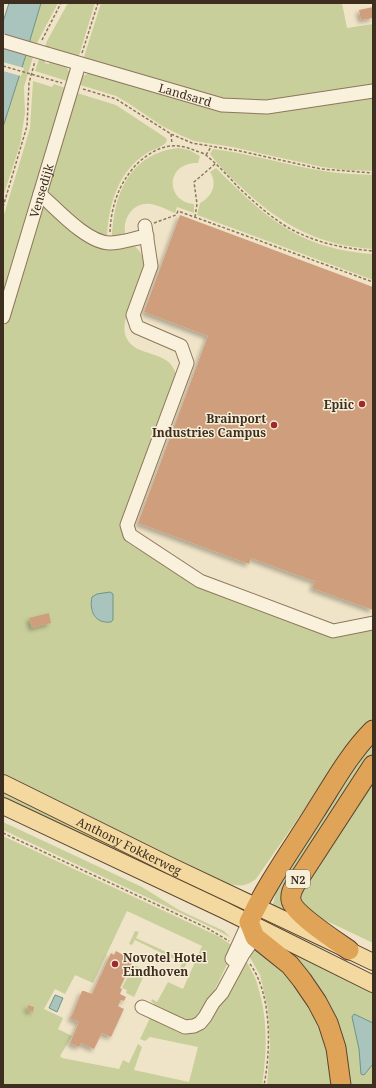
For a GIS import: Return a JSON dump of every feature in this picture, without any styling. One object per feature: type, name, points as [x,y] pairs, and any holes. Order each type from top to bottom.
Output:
[{"type":"highway","name":"N2","points":[[255,923],[276,872],[336,778],[356,750],[373,730]]},
{"type":"highway","name":"N2","points":[[349,950],[298,912],[291,902],[290,896],[295,885],[373,765]]},
{"type":"highway","points":[[255,923],[302,980],[323,1013],[335,1044],[341,1085]]},
{"type":"main road","name":"Anthony Fokkerweg","points":[[3,783],[173,867],[255,923],[349,950],[373,962]]},
{"type":"main road","name":"Anthony Fokkerweg","points":[[3,806],[255,923],[373,984]]},
{"type":"street","name":"Landsard","points":[[3,41],[222,105],[268,107],[373,91]]},
{"type":"street","name":"Vensedijk","points":[[3,317],[79,64]]},
{"type":"street","points":[[40,194],[86,234],[100,242],[119,243],[146,231],[151,266],[133,315],[137,327],[181,346],[187,363],[127,525],[130,536],[200,581],[333,631],[373,624]]},
{"type":"street","points":[[142,1007],[185,1027],[194,1026],[200,1023],[206,1017],[218,989],[255,923]]},
{"type":"path","points":[[79,64],[98,3]]},
{"type":"path","points":[[3,207],[27,126],[30,83],[60,4]]},
{"type":"path","points":[[3,66],[116,99],[171,134],[192,143],[240,151],[321,169],[373,173]]},
{"type":"path","points":[[171,134],[172,145]]},
{"type":"path","points":[[109,243],[112,209],[124,181],[135,166],[143,159],[154,152],[172,145],[190,148],[206,155],[259,206],[284,225],[300,234],[330,245],[373,251]]},
{"type":"path","points":[[206,155],[211,147]]},
{"type":"path","points":[[195,217],[197,204],[194,182],[215,164]]},
{"type":"path","points":[[146,231],[176,215],[178,211],[373,282]]},
{"type":"path","points":[[3,833],[207,928],[224,937],[240,951],[258,977],[264,1002],[267,1047],[264,1085]]},
{"type":"green space","points":[[41,3],[58,3],[37,43],[31,43],[30,40]]},
{"type":"green space","points":[[68,3],[95,3],[78,59],[44,49]]},
{"type":"green space","points":[[101,3],[342,3],[347,28],[373,24],[373,87],[278,101],[226,100],[83,60]]},
{"type":"green space","points":[[26,55],[33,57],[24,87],[25,113],[20,145],[3,197],[3,127]]},
{"type":"green space","points":[[39,59],[49,64],[51,60],[66,67],[68,69],[70,82],[35,71]]},
{"type":"green space","points":[[92,72],[222,109],[373,96],[373,171],[322,167],[232,147],[194,141],[162,126],[116,96],[77,84],[80,77]]},
{"type":"green space","points":[[33,81],[52,87],[54,84],[68,89],[3,303],[3,218],[30,128]]},
{"type":"green space","points":[[77,93],[116,105],[167,140],[164,144],[147,153],[137,161],[121,180],[109,215],[107,240],[99,238],[53,199],[46,185]]},
{"type":"green space","points":[[179,148],[189,150],[200,156],[198,163],[187,164],[179,169],[173,182],[174,190],[178,197],[184,202],[194,204],[194,213],[177,207],[175,213],[157,205],[144,204],[133,209],[129,214],[125,225],[126,237],[112,240],[116,207],[120,192],[127,179],[136,167],[148,158],[162,152]]},
{"type":"green space","points":[[213,149],[300,167],[342,173],[373,175],[373,249],[334,243],[316,237],[285,222],[255,199],[228,175],[210,154]]},
{"type":"green space","points":[[216,168],[251,202],[268,216],[304,238],[347,251],[373,254],[373,280],[197,215],[200,203],[211,194],[214,181],[210,172]]},
{"type":"green space","points":[[47,205],[88,238],[97,241],[127,243],[134,246],[139,251],[143,258],[144,267],[142,277],[126,319],[124,329],[126,337],[130,344],[144,352],[167,361],[176,375],[124,536],[128,543],[196,584],[327,634],[373,628],[373,720],[368,724],[329,774],[256,879],[248,884],[237,885],[224,883],[3,773],[3,331],[39,207]]},
{"type":"green space","points":[[373,742],[373,755],[368,759],[289,913],[272,907],[276,892],[344,783],[363,754]]},
{"type":"green space","points":[[373,770],[373,943],[312,914],[304,905],[300,893]]},
{"type":"green space","points":[[3,790],[250,911],[249,914],[3,800]]},
{"type":"green space","points":[[3,822],[142,887],[179,910],[224,931],[231,938],[3,830]]},
{"type":"green space","points":[[3,836],[218,936],[233,946],[232,954],[203,1014],[198,1019],[187,1022],[156,1009],[155,1005],[151,1001],[152,999],[157,1002],[168,982],[183,989],[202,946],[127,911],[93,983],[75,975],[65,994],[55,989],[44,1009],[63,1018],[58,1029],[72,1036],[60,1056],[62,1058],[119,1069],[123,1060],[129,1063],[138,1044],[142,1047],[134,1070],[189,1082],[198,1047],[150,1037],[145,1041],[140,1039],[150,1018],[201,1029],[208,1024],[245,959],[256,980],[264,1011],[266,1049],[262,1085],[3,1085]]},
{"type":"green space","points":[[135,931],[139,932],[136,938],[184,960],[187,955],[190,957],[183,970],[180,968],[182,963],[135,940],[132,945],[129,944]]},
{"type":"green space","points":[[275,940],[367,988],[373,993],[373,1085],[349,1085],[348,1073]]},
{"type":"green space","points":[[255,948],[285,970],[320,1022],[335,1085],[267,1085],[270,1044],[268,1010],[260,975],[249,956]]},
{"type":"green space","points":[[134,965],[146,971],[134,997],[126,993],[127,990],[122,988]]},
{"type":"water","points":[[9,3],[41,3],[30,40],[31,43],[3,127],[3,22]]},
{"type":"water","points":[[110,592],[113,594],[113,620],[111,622],[105,622],[94,616],[91,602],[92,597],[97,594]]},
{"type":"water","points":[[55,995],[63,998],[57,1012],[49,1008]]},
{"type":"water","points":[[354,1014],[373,1023],[373,1064],[364,1075],[361,1074],[359,1049],[352,1017]]},
{"type":"pier","points":[[3,62],[24,68],[21,76],[3,71]]},
{"type":"building","points":[[373,7],[373,18],[361,20],[359,10]]},
{"type":"building","name":"Brainport Industries Campus","points":[[180,215],[373,287],[373,610],[312,588],[315,581],[251,558],[249,564],[138,523],[208,336],[144,312]]},
{"type":"building","points":[[49,613],[51,623],[32,628],[29,618]]},
{"type":"building","points":[[116,951],[127,957],[125,960],[132,963],[120,988],[122,989],[120,994],[126,997],[124,1001],[121,1000],[118,1006],[124,1009],[111,1037],[102,1033],[94,1049],[81,1043],[79,1047],[70,1043],[79,1022],[71,1019],[71,1017],[82,991],[92,994],[111,953],[114,955]]},
{"type":"building","points":[[28,1005],[34,1007],[33,1012],[27,1010]]},
{"type":"place","name":"Epiic","points":[[362,404]]},
{"type":"place","name":"Brainport Industries Campus","points":[[274,425]]},
{"type":"place","name":"Novotel Hotel Eindhoven","points":[[115,964]]}]
